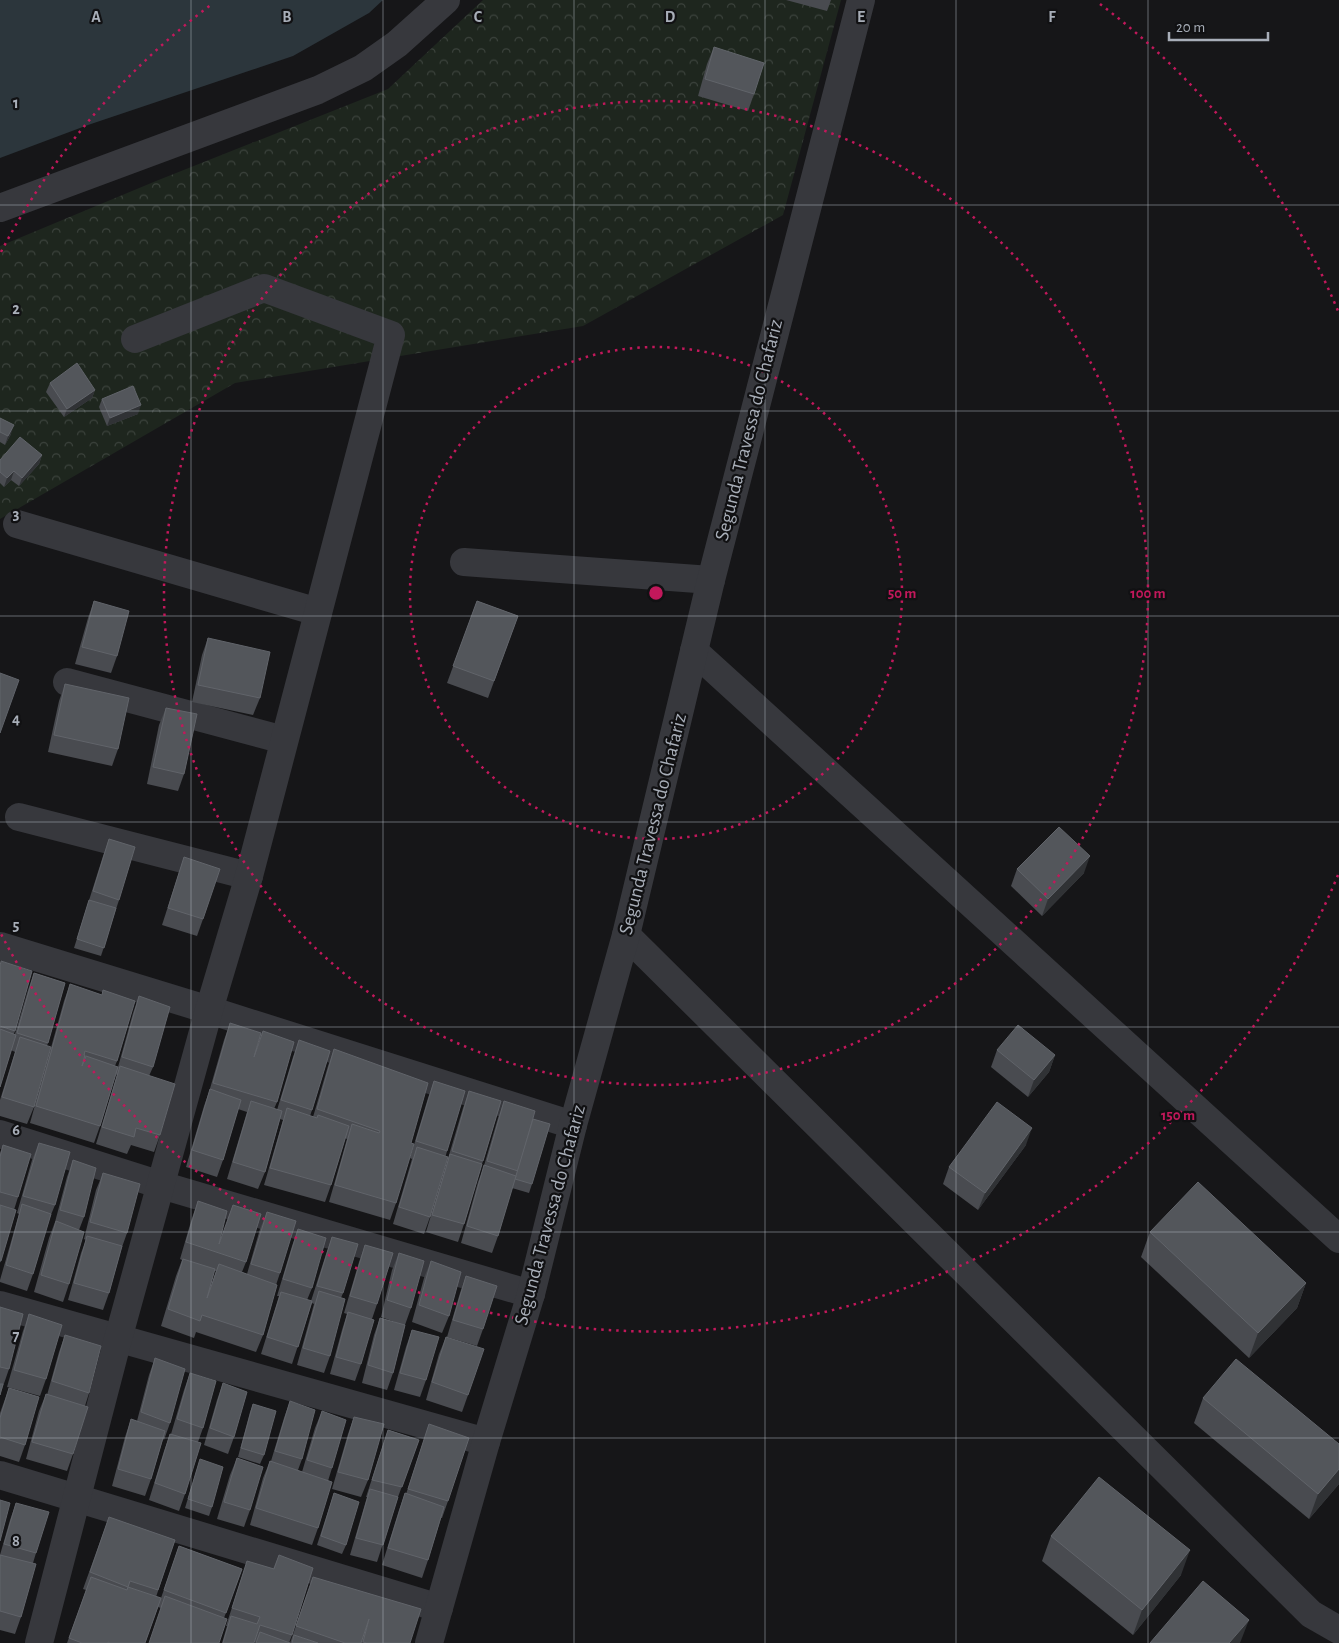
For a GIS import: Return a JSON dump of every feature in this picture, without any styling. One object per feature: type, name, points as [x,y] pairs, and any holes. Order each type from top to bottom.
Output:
[{"type":"street","points":[[0,208],[318,90],[363,68],[397,44],[446,0]]},
{"type":"street","name":"Segunda Travessa do Chafariz","points":[[429,1643],[486,1442],[531,1294],[573,1125],[626,934],[711,580],[861,0]]},
{"type":"street","points":[[39,1643],[118,1339],[209,1010],[249,876],[391,335],[264,288],[135,340]]},
{"type":"street","points":[[17,524],[318,612]]},
{"type":"street","points":[[464,562],[711,580]]},
{"type":"street","points":[[694,651],[1339,1239]]},
{"type":"street","points":[[67,682],[284,740]]},
{"type":"street","points":[[19,817],[249,876]]},
{"type":"street","points":[[626,934],[1311,1614],[1339,1630]]},
{"type":"street","points":[[0,946],[573,1125]]},
{"type":"street","points":[[0,1134],[531,1294]]},
{"type":"street","points":[[0,1305],[486,1442]]},
{"type":"street","points":[[0,1475],[439,1608]]},
{"type":"green space","points":[[483,0],[841,0],[783,215],[583,326],[235,383],[0,519],[0,246],[156,181],[388,89]]},
{"type":"shaded area","points":[[0,0],[383,0],[369,13],[293,56],[88,125],[0,158]]},
{"type":"building","points":[[714,47],[764,63],[754,94],[705,79]]},
{"type":"building","points":[[77,363],[95,390],[67,409],[50,383]]},
{"type":"building","points":[[133,386],[141,405],[110,418],[102,399]]},
{"type":"building","points":[[0,418],[14,425],[8,436],[0,432]]},
{"type":"building","points":[[20,437],[42,455],[22,478],[14,471],[7,478],[0,472],[0,460]]},
{"type":"building","points":[[94,601],[129,611],[117,656],[82,647]]},
{"type":"building","points":[[477,601],[518,616],[494,681],[453,666]]},
{"type":"building","points":[[208,638],[270,652],[260,698],[198,685]]},
{"type":"building","points":[[0,673],[19,680],[0,733]]},
{"type":"building","points":[[65,684],[129,698],[118,749],[54,735]]},
{"type":"building","points":[[166,708],[197,714],[184,774],[153,767]]},
{"type":"building","points":[[1059,827],[1090,856],[1048,899],[1017,869]]},
{"type":"building","points":[[109,839],[135,847],[119,900],[93,891]]},
{"type":"building","points":[[184,857],[220,869],[203,919],[168,908]]},
{"type":"building","points":[[89,900],[116,908],[104,948],[77,939]]},
{"type":"building","points":[[1,961],[32,971],[15,1031],[0,1026]]},
{"type":"building","points":[[34,973],[65,983],[48,1043],[17,1033]]},
{"type":"building","points":[[70,984],[102,995],[103,990],[135,1001],[117,1061],[85,1051],[82,1066],[86,1056],[118,1067],[100,1126],[36,1106]]},
{"type":"building","points":[[139,996],[170,1007],[153,1067],[122,1057]]},
{"type":"building","points":[[230,1023],[261,1033],[254,1057],[263,1031],[294,1042],[277,1102],[213,1083]]},
{"type":"building","points":[[1018,1025],[1055,1055],[1034,1080],[997,1050]]},
{"type":"building","points":[[0,1029],[16,1035],[0,1087]]},
{"type":"building","points":[[20,1037],[51,1047],[34,1107],[2,1097]]},
{"type":"building","points":[[299,1040],[330,1051],[312,1110],[281,1100]]},
{"type":"building","points":[[334,1049],[428,1083],[411,1143],[414,1144],[396,1203],[335,1185],[352,1124],[379,1133],[380,1131],[317,1109]]},
{"type":"building","points":[[120,1066],[175,1084],[160,1135],[136,1128],[134,1137],[102,1127]]},
{"type":"building","points":[[434,1081],[465,1091],[447,1151],[416,1141]]},
{"type":"building","points":[[210,1089],[241,1100],[223,1160],[192,1150]]},
{"type":"building","points":[[469,1091],[501,1101],[483,1161],[452,1151]]},
{"type":"building","points":[[251,1101],[282,1111],[265,1172],[233,1162]]},
{"type":"building","points":[[504,1101],[535,1111],[518,1171],[487,1161]]},
{"type":"building","points":[[997,1102],[1032,1128],[985,1193],[949,1167]]},
{"type":"building","points":[[287,1108],[317,1118],[318,1115],[349,1126],[331,1185],[270,1168]]},
{"type":"building","points":[[533,1119],[550,1124],[532,1184],[515,1179]]},
{"type":"building","points":[[39,1143],[70,1152],[55,1205],[23,1196]]},
{"type":"building","points":[[3,1145],[31,1154],[18,1197],[0,1192],[0,1157]]},
{"type":"building","points":[[417,1147],[448,1157],[430,1217],[399,1207]]},
{"type":"building","points":[[450,1154],[482,1164],[464,1224],[432,1215]]},
{"type":"building","points":[[73,1160],[96,1168],[84,1217],[60,1210]]},
{"type":"building","points":[[484,1165],[516,1176],[498,1236],[467,1226]]},
{"type":"building","points":[[103,1173],[140,1184],[127,1233],[90,1222]]},
{"type":"building","points":[[1198,1182],[1306,1283],[1258,1333],[1150,1232]]},
{"type":"building","points":[[198,1201],[227,1211],[219,1244],[233,1205],[261,1214],[246,1262],[186,1242]]},
{"type":"building","points":[[22,1204],[51,1214],[33,1274],[6,1265]]},
{"type":"building","points":[[0,1205],[16,1210],[1,1261],[0,1261]]},
{"type":"building","points":[[267,1212],[296,1221],[280,1273],[251,1264]]},
{"type":"building","points":[[56,1221],[84,1232],[69,1284],[41,1275]]},
{"type":"building","points":[[298,1229],[326,1238],[312,1288],[283,1279]]},
{"type":"building","points":[[87,1236],[122,1246],[109,1293],[74,1283]]},
{"type":"building","points":[[332,1237],[358,1244],[343,1293],[317,1286]]},
{"type":"building","points":[[365,1245],[393,1253],[377,1304],[350,1296]]},
{"type":"building","points":[[399,1253],[424,1261],[411,1308],[387,1300]]},
{"type":"building","points":[[183,1259],[215,1269],[207,1298],[219,1264],[277,1285],[263,1335],[202,1315],[200,1321],[168,1309]]},
{"type":"building","points":[[431,1261],[461,1272],[449,1316],[419,1305]]},
{"type":"building","points":[[466,1276],[497,1286],[483,1329],[453,1320]]},
{"type":"building","points":[[319,1291],[345,1299],[330,1356],[303,1348]]},
{"type":"building","points":[[281,1292],[312,1301],[298,1347],[267,1337]]},
{"type":"building","points":[[0,1307],[23,1314],[9,1369],[0,1367]]},
{"type":"building","points":[[348,1312],[374,1320],[361,1364],[336,1357]]},
{"type":"building","points":[[29,1314],[62,1325],[46,1379],[14,1370]]},
{"type":"building","points":[[380,1318],[405,1325],[393,1373],[368,1365]]},
{"type":"building","points":[[412,1330],[439,1337],[426,1380],[400,1373]]},
{"type":"building","points":[[65,1335],[101,1346],[89,1393],[52,1381]]},
{"type":"building","points":[[446,1337],[484,1349],[468,1395],[432,1382]]},
{"type":"building","points":[[155,1358],[185,1369],[170,1423],[141,1412]]},
{"type":"building","points":[[1236,1359],[1339,1444],[1339,1469],[1318,1494],[1203,1398]]},
{"type":"building","points":[[190,1373],[216,1381],[203,1428],[177,1419]]},
{"type":"building","points":[[223,1383],[247,1392],[234,1437],[210,1428]]},
{"type":"building","points":[[0,1384],[3,1384],[0,1395]]},
{"type":"building","points":[[9,1388],[39,1397],[25,1445],[0,1437],[0,1418]]},
{"type":"building","points":[[46,1394],[88,1407],[73,1454],[32,1442]]},
{"type":"building","points":[[290,1401],[315,1410],[302,1459],[275,1451]]},
{"type":"building","points":[[253,1404],[276,1411],[264,1455],[241,1448]]},
{"type":"building","points":[[322,1411],[346,1420],[332,1468],[307,1460]]},
{"type":"building","points":[[354,1417],[384,1424],[368,1480],[338,1472]]},
{"type":"building","points":[[131,1419],[165,1431],[151,1479],[118,1469]]},
{"type":"building","points":[[429,1424],[469,1438],[448,1501],[408,1489]]},
{"type":"building","points":[[388,1430],[419,1440],[402,1487],[372,1480]]},
{"type":"building","points":[[170,1434],[201,1443],[185,1494],[155,1483]]},
{"type":"building","points":[[237,1458],[263,1467],[250,1510],[224,1502]]},
{"type":"building","points":[[200,1459],[223,1467],[212,1507],[188,1499]]},
{"type":"building","points":[[270,1461],[332,1482],[318,1528],[256,1508]]},
{"type":"building","points":[[1099,1477],[1190,1550],[1142,1610],[1051,1536]]},
{"type":"building","points":[[370,1489],[398,1497],[383,1545],[356,1538]]},
{"type":"building","points":[[334,1493],[359,1502],[346,1545],[321,1536]]},
{"type":"building","points":[[405,1493],[444,1507],[428,1560],[388,1548]]},
{"type":"building","points":[[0,1500],[10,1503],[0,1541]]},
{"type":"building","points":[[16,1503],[49,1512],[36,1553],[4,1544]]},
{"type":"building","points":[[109,1517],[175,1540],[158,1590],[130,1581],[128,1587],[90,1572]]},
{"type":"building","points":[[179,1546],[242,1569],[226,1613],[164,1590]]},
{"type":"building","points":[[0,1555],[36,1564],[21,1617],[0,1611]]},
{"type":"building","points":[[279,1555],[313,1568],[292,1635],[260,1625],[254,1643],[223,1643],[231,1616],[257,1624],[260,1617],[232,1608],[247,1561],[274,1569]]},
{"type":"building","points":[[91,1577],[127,1590],[128,1587],[161,1598],[145,1643],[82,1643],[69,1638]]},
{"type":"building","points":[[313,1577],[421,1609],[410,1643],[363,1642],[369,1619],[361,1643],[345,1643],[296,1626]]},
{"type":"building","points":[[1203,1581],[1249,1620],[1229,1643],[1150,1643]]},
{"type":"building","points":[[165,1596],[227,1619],[219,1643],[149,1643]]},
{"type":"building","points":[[260,1632],[290,1643],[256,1643]]},
{"type":"building","points":[[294,1635],[318,1643],[292,1643]]}]
